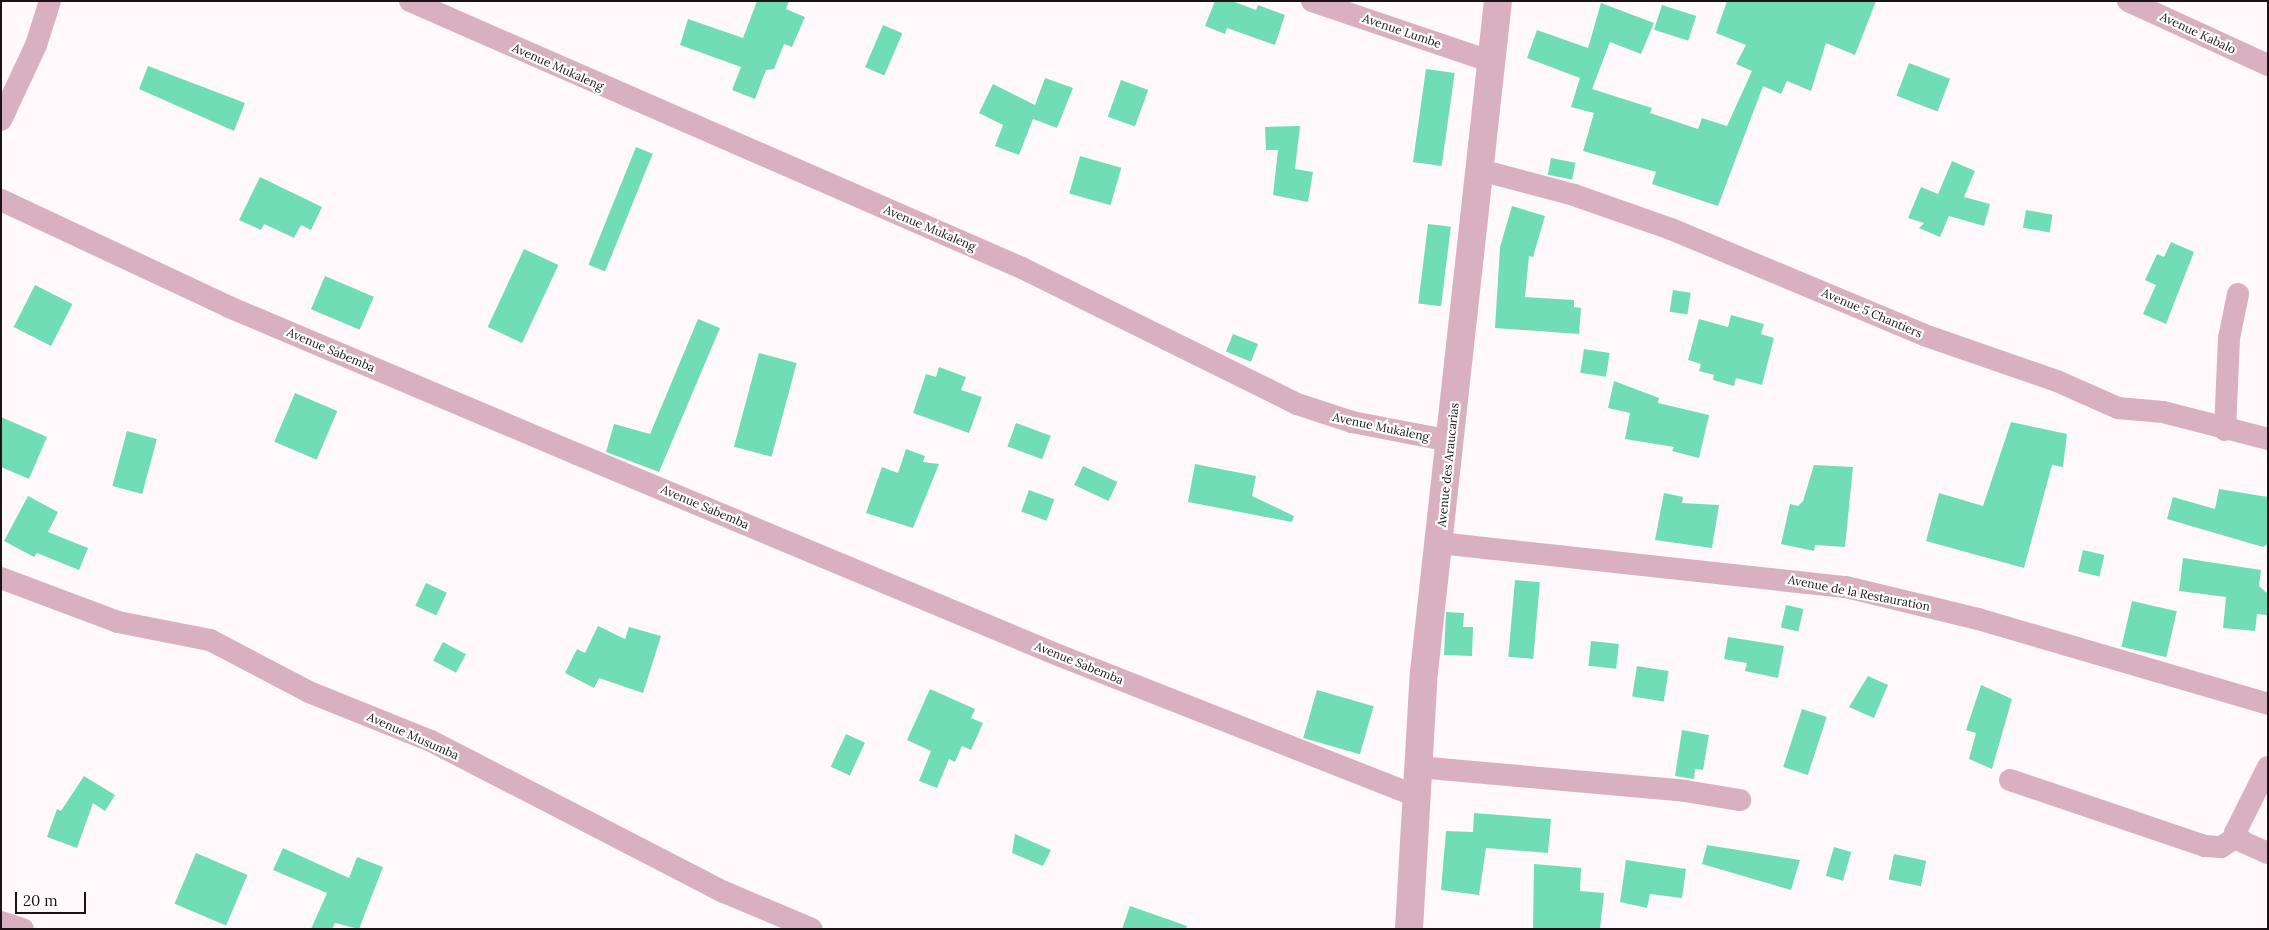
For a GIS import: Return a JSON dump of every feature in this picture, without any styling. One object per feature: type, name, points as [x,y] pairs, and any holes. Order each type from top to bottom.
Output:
[{"type":"street","points":[[1,120],[36,45],[50,1]]},
{"type":"street","name":"Avenue Mukaleng","points":[[410,1],[1022,268],[1296,404],[1352,422],[1451,441]]},
{"type":"street","name":"Avenue Lumbe","points":[[1312,1],[1492,62]]},
{"type":"street","name":"Avenue des Araucarias","points":[[1409,929],[1418,767],[1439,543],[1498,1]]},
{"type":"street","name":"Avenue Kabalo","points":[[2128,1],[2268,65]]},
{"type":"street","name":"Avenue 5 Chantiers","points":[[1480,170],[1574,195],[1671,229],[1924,335],[2057,381],[2118,408],[2162,412],[2225,430],[2268,439]]},
{"type":"street","name":"Avenue Sabemba","points":[[1,200],[229,307],[568,450],[1058,655],[1416,796]]},
{"type":"street","points":[[2225,430],[2229,338],[2238,294]]},
{"type":"street","name":"Avenue de la Restauration","points":[[1439,543],[1751,574],[1854,589],[1978,619],[2268,704]]},
{"type":"street","name":"Avenue Musumba","points":[[1,578],[118,622],[210,640],[309,692],[431,741],[724,892],[812,929]]},
{"type":"street","points":[[1418,767],[1685,791],[1740,800]]},
{"type":"street","points":[[2010,780],[2204,846],[2221,847],[2237,837],[2240,820],[2268,767]]},
{"type":"street","points":[[2237,837],[2268,853]]},
{"type":"street","points":[[1,922],[23,929]]},
{"type":"building","points":[[757,1],[789,1],[786,9],[805,17],[792,47],[784,44],[774,69],[766,70],[755,99],[732,90],[741,67],[680,45],[688,19],[743,38]]},
{"type":"building","points":[[1215,1],[1232,1],[1256,10],[1258,5],[1285,15],[1275,45],[1227,28],[1225,34],[1205,26]]},
{"type":"building","points":[[1727,1],[1876,1],[1855,55],[1826,43],[1811,91],[1787,81],[1781,94],[1763,86],[1718,206],[1652,184],[1656,172],[1583,151],[1594,113],[1571,107],[1580,78],[1527,58],[1537,30],[1588,48],[1601,3],[1654,23],[1641,54],[1610,42],[1592,89],[1652,108],[1650,113],[1698,129],[1702,118],[1727,126],[1752,71],[1736,64],[1746,45],[1716,33]]},
{"type":"building","points":[[1662,5],[1696,16],[1688,41],[1654,30]]},
{"type":"building","points":[[883,25],[902,33],[884,76],[865,67]]},
{"type":"building","points":[[1909,63],[1950,79],[1938,111],[1896,96]]},
{"type":"building","points":[[148,66],[245,103],[234,131],[139,89]]},
{"type":"building","points":[[1426,69],[1455,73],[1442,166],[1413,162]]},
{"type":"building","points":[[1045,78],[1073,88],[1057,128],[1033,119],[1019,155],[995,146],[1003,125],[979,113],[993,84],[1035,105]]},
{"type":"building","points":[[1121,80],[1148,90],[1135,127],[1108,117]]},
{"type":"building","points":[[1300,126],[1295,169],[1313,172],[1308,202],[1273,195],[1278,150],[1266,150],[1265,127]]},
{"type":"building","points":[[636,147],[653,154],[605,271],[588,265]]},
{"type":"building","points":[[1080,156],[1121,168],[1111,205],[1069,193]]},
{"type":"building","points":[[1551,158],[1576,163],[1572,179],[1548,175]]},
{"type":"building","points":[[1952,161],[1975,171],[1964,197],[1990,204],[1984,226],[1949,216],[1940,237],[1919,228],[1924,223],[1908,218],[1921,187],[1938,194]]},
{"type":"building","points":[[260,177],[322,207],[311,230],[301,225],[294,238],[264,224],[261,230],[239,220]]},
{"type":"building","points":[[1512,206],[1545,216],[1533,257],[1529,256],[1525,297],[1574,300],[1574,307],[1581,308],[1579,334],[1495,328],[1500,247]]},
{"type":"building","points":[[2026,210],[2053,215],[2049,232],[2023,228]]},
{"type":"building","points":[[1428,224],[1451,227],[1441,306],[1418,303]]},
{"type":"building","points":[[2171,242],[2194,252],[2166,324],[2143,314],[2156,285],[2145,280],[2157,254],[2164,257]]},
{"type":"building","points":[[524,249],[558,265],[522,343],[488,327]]},
{"type":"building","points":[[325,276],[374,297],[360,330],[311,309]]},
{"type":"building","points":[[35,285],[72,304],[51,346],[14,327]]},
{"type":"building","points":[[1673,290],[1691,293],[1687,315],[1670,312]]},
{"type":"building","points":[[1731,315],[1764,324],[1761,334],[1774,338],[1762,385],[1736,378],[1734,386],[1713,380],[1714,375],[1699,371],[1701,364],[1688,360],[1699,319],[1728,327]]},
{"type":"building","points":[[698,319],[720,328],[659,472],[606,452],[614,424],[650,434]]},
{"type":"building","points":[[1233,334],[1258,344],[1251,362],[1226,352]]},
{"type":"building","points":[[1584,349],[1610,353],[1606,377],[1580,373]]},
{"type":"building","points":[[759,353],[797,363],[772,457],[734,447]]},
{"type":"building","points":[[939,367],[966,377],[961,390],[982,397],[969,433],[913,413],[926,374],[936,377]]},
{"type":"building","points":[[1614,381],[1659,398],[1658,403],[1709,415],[1699,458],[1672,451],[1674,447],[1625,439],[1630,413],[1608,408]]},
{"type":"building","points":[[295,393],[337,411],[317,460],[274,442]]},
{"type":"building","points":[[1,417],[47,437],[29,479],[1,467]]},
{"type":"building","points":[[2011,422],[2067,434],[2063,467],[2052,465],[2024,568],[1926,541],[1939,493],[1983,506]]},
{"type":"building","points":[[1016,423],[1051,436],[1042,459],[1007,446]]},
{"type":"building","points":[[127,431],[157,439],[142,494],[112,486]]},
{"type":"building","points":[[906,449],[925,456],[923,462],[939,464],[913,528],[866,513],[882,467],[898,473]]},
{"type":"building","points":[[1195,464],[1256,476],[1252,496],[1294,516],[1292,522],[1188,502]]},
{"type":"building","points":[[1814,465],[1853,467],[1845,547],[1815,545],[1814,551],[1781,544],[1790,504],[1798,506],[1803,501]]},
{"type":"building","points":[[1083,466],[1117,482],[1109,501],[1074,485]]},
{"type":"building","points":[[2219,489],[2268,497],[2268,544],[2263,547],[2167,519],[2173,497],[2215,509]]},
{"type":"building","points":[[1029,490],[1054,499],[1047,521],[1021,512]]},
{"type":"building","points":[[1664,493],[1683,497],[1682,503],[1719,505],[1712,548],[1655,540]]},
{"type":"building","points":[[28,496],[58,512],[48,532],[88,548],[79,570],[37,553],[34,557],[4,541]]},
{"type":"building","points":[[2083,550],[2104,555],[2099,576],[2078,571]]},
{"type":"building","points":[[2183,558],[2261,570],[2259,586],[2268,594],[2268,605],[2267,615],[2257,614],[2255,631],[2223,628],[2226,597],[2179,591]]},
{"type":"building","points":[[1515,580],[1540,582],[1533,659],[1508,657]]},
{"type":"building","points":[[426,583],[447,593],[436,615],[415,606]]},
{"type":"building","points":[[2132,601],[2177,611],[2166,657],[2121,647]]},
{"type":"building","points":[[1786,605],[1804,609],[1798,631],[1781,627]]},
{"type":"building","points":[[1446,612],[1464,613],[1463,627],[1473,627],[1472,656],[1444,655]]},
{"type":"building","points":[[598,626],[625,639],[629,627],[661,636],[643,693],[599,678],[594,688],[565,673],[577,649],[585,653]]},
{"type":"building","points":[[1728,637],[1784,646],[1778,678],[1745,671],[1747,663],[1724,659]]},
{"type":"building","points":[[1591,641],[1619,644],[1616,669],[1588,666]]},
{"type":"building","points":[[443,642],[466,654],[456,673],[433,661]]},
{"type":"building","points":[[1637,666],[1669,671],[1664,702],[1632,697]]},
{"type":"building","points":[[1868,676],[1888,685],[1874,718],[1849,707]]},
{"type":"building","points":[[1981,685],[2012,699],[1992,769],[1969,759],[1976,733],[1966,730]]},
{"type":"building","points":[[930,689],[975,709],[971,718],[983,723],[971,750],[962,746],[955,762],[949,759],[937,788],[919,781],[931,751],[907,740]]},
{"type":"building","points":[[1317,690],[1374,706],[1360,754],[1303,738]]},
{"type":"building","points":[[1802,709],[1827,717],[1808,775],[1783,767]]},
{"type":"building","points":[[1682,730],[1709,735],[1703,770],[1695,769],[1694,779],[1675,776]]},
{"type":"building","points":[[846,734],[865,743],[850,776],[831,767]]},
{"type":"building","points":[[84,776],[115,795],[105,811],[93,803],[77,848],[47,837],[57,809],[61,811]]},
{"type":"building","points":[[1474,813],[1551,819],[1548,853],[1486,848],[1479,895],[1441,890],[1446,831],[1473,832]]},
{"type":"building","points":[[1015,834],[1051,850],[1043,866],[1012,853]]},
{"type":"building","points":[[1707,845],[1800,860],[1791,890],[1702,864]]},
{"type":"building","points":[[1834,847],[1851,852],[1843,881],[1826,876]]},
{"type":"building","points":[[283,848],[349,878],[357,857],[383,867],[359,929],[335,923],[332,929],[311,929],[327,893],[273,870]]},
{"type":"building","points":[[196,853],[248,875],[226,926],[175,904]]},
{"type":"building","points":[[1894,854],[1926,861],[1921,886],[1889,879]]},
{"type":"building","points":[[1626,860],[1686,869],[1682,898],[1650,894],[1647,908],[1620,902]]},
{"type":"building","points":[[1534,864],[1581,868],[1580,891],[1604,893],[1600,929],[1533,929]]},
{"type":"building","points":[[1130,906],[1187,926],[1186,929],[1122,929]]}]
